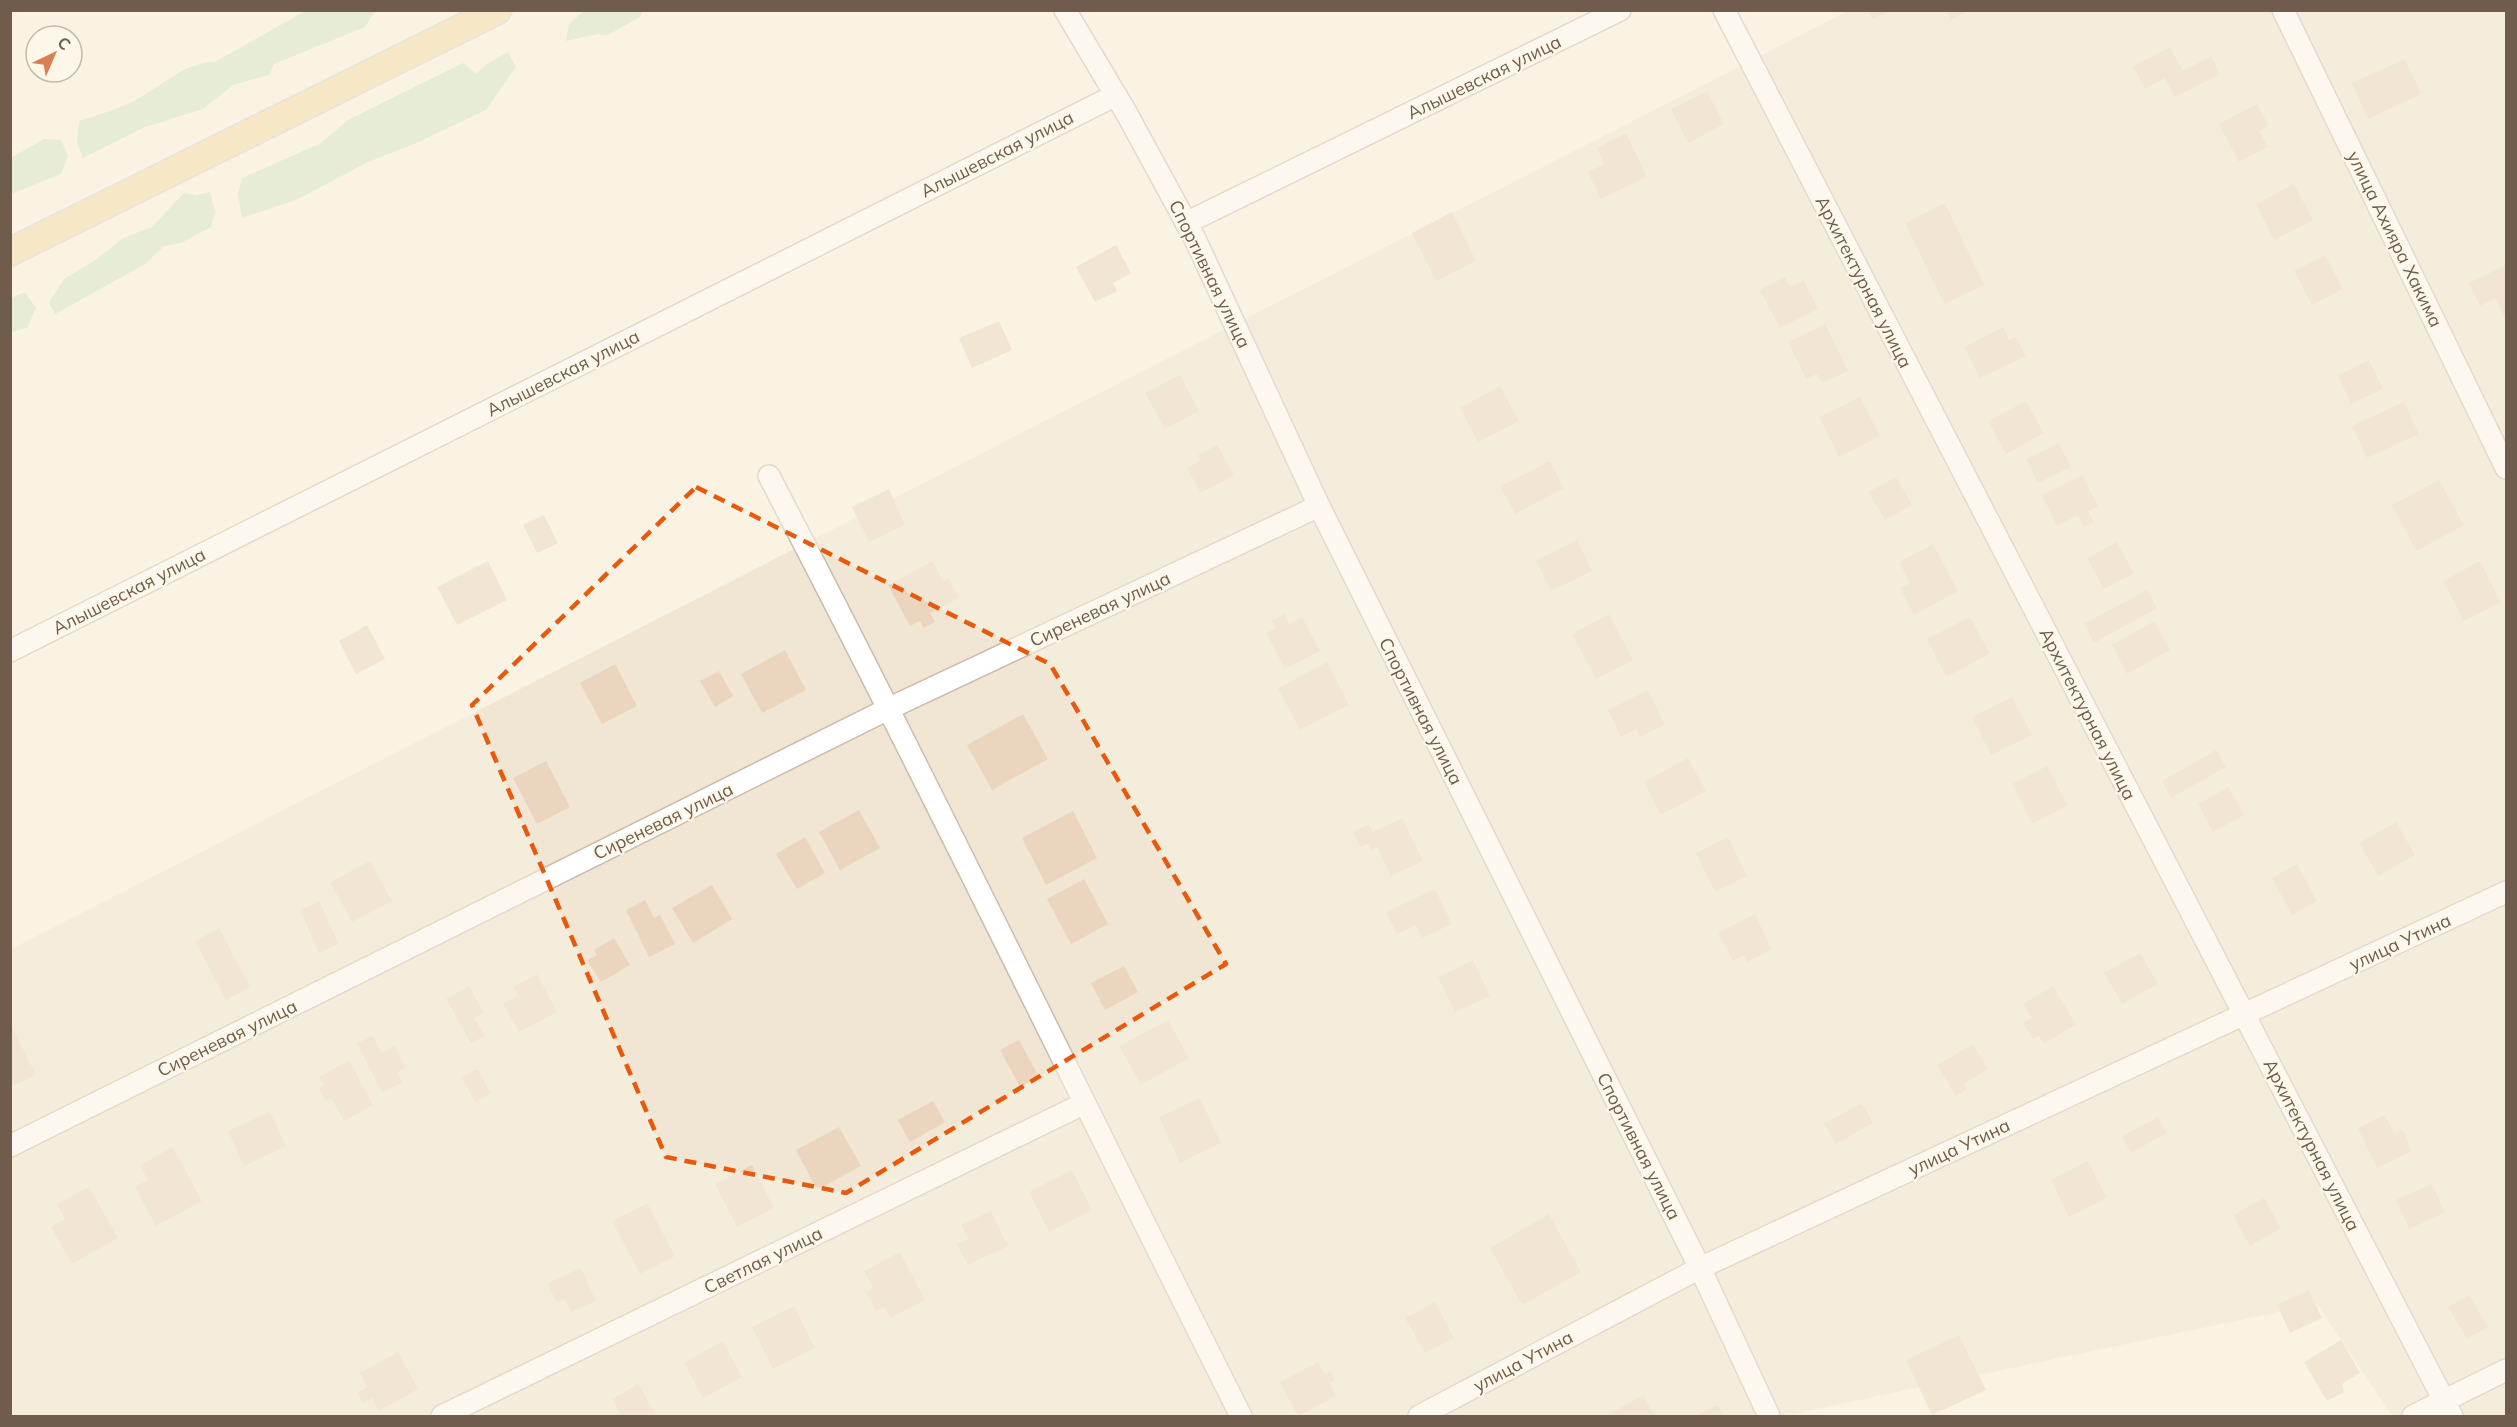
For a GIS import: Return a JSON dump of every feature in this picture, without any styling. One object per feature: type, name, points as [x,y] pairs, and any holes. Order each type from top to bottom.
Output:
[{"type":"main road","points":[[10,252],[498,10]]},
{"type":"street","name":"Спортивная улица","points":[[1065,10],[1116,94],[1186,223],[1319,506],[1700,1268],[1769,1416]]},
{"type":"street","name":"Алышевская улица","points":[[1186,223],[1620,10]]},
{"type":"street","name":"Архитектурная улица","points":[[1724,10],[2448,1409]]},
{"type":"street","name":"улица Ахияра Хакима","points":[[2283,10],[2506,468]]},
{"type":"street","name":"Алышевская улица","points":[[10,651],[1116,94]]},
{"type":"street","points":[[770,476],[890,708],[1083,1104],[1240,1416]]},
{"type":"street","name":"Сиреневая улица","points":[[10,1146],[890,708],[1319,506]]},
{"type":"street","name":"улица Утина","points":[[1419,1416],[1700,1268],[2506,892]]},
{"type":"street","name":"Светлая улица","points":[[442,1416],[1083,1104]]},
{"type":"street","points":[[2413,1416],[2448,1409],[2506,1370]]},
{"type":"highlighted area","points":[[696,487],[1050,664],[1226,964],[846,1193],[666,1157],[472,705]]},
{"type":"shaded area","points":[[1848,11],[2506,11],[2506,1416],[2392,1416],[2317,1304],[1783,1416],[11,1416],[11,949]]},
{"type":"green space","points":[[307,10],[375,11],[365,27],[274,64],[269,75],[233,85],[203,109],[145,127],[83,158],[77,143],[79,121],[132,102],[192,66],[215,62]]},
{"type":"green space","points":[[584,11],[643,11],[640,17],[608,35],[598,34],[566,41],[569,24]]},
{"type":"green space","points":[[508,52],[516,67],[486,110],[414,144],[368,162],[298,199],[242,218],[238,194],[242,178],[321,143],[348,120],[463,63],[476,74],[487,64]]},
{"type":"green space","points":[[44,139],[61,140],[68,156],[61,174],[11,194],[11,158]]},
{"type":"green space","points":[[210,192],[215,212],[211,227],[181,243],[164,246],[145,264],[55,314],[49,303],[64,279],[97,259],[123,238],[152,227],[184,193],[196,195]]},
{"type":"green space","points":[[25,292],[36,308],[27,328],[11,332],[11,298]]},
{"type":"building","points":[[1868,10],[1891,10],[1873,19]]},
{"type":"building","points":[[1947,10],[1969,10],[1951,20]]},
{"type":"building","points":[[2170,47],[2183,71],[2211,56],[2220,74],[2175,97],[2165,78],[2145,89],[2133,66]]},
{"type":"building","points":[[2405,59],[2421,94],[2368,119],[2352,83]]},
{"type":"building","points":[[1707,91],[1724,124],[1688,143],[1671,109]]},
{"type":"building","points":[[2257,104],[2269,126],[2259,131],[2268,147],[2239,162],[2219,124]]},
{"type":"building","points":[[1626,133],[1647,177],[1601,199],[1588,172],[1604,164],[1597,148]]},
{"type":"building","points":[[2294,184],[2313,220],[2274,240],[2256,204]]},
{"type":"building","points":[[1945,203],[1984,285],[1944,304],[1905,223]]},
{"type":"building","points":[[1452,212],[1476,261],[1436,281],[1412,233]]},
{"type":"building","points":[[1116,245],[1131,273],[1113,283],[1117,291],[1095,302],[1076,267]]},
{"type":"building","points":[[2325,255],[2343,289],[2312,305],[2294,271]]},
{"type":"building","points":[[2506,265],[2506,315],[2504,316],[2495,298],[2480,306],[2469,283]]},
{"type":"building","points":[[1785,277],[1790,287],[1804,280],[1818,309],[1780,328],[1760,290]]},
{"type":"building","points":[[999,321],[1012,350],[972,368],[959,338]]},
{"type":"building","points":[[1825,324],[1848,371],[1822,383],[1817,374],[1806,379],[1788,342]]},
{"type":"building","points":[[2003,327],[2009,340],[2016,337],[2026,356],[1980,378],[1964,347]]},
{"type":"building","points":[[2369,360],[2383,389],[2351,404],[2338,375]]},
{"type":"building","points":[[1180,375],[1199,411],[1165,429],[1145,393]]},
{"type":"building","points":[[1500,386],[1519,421],[1478,442],[1460,408]]},
{"type":"building","points":[[1860,397],[1880,436],[1839,457],[1819,417]]},
{"type":"building","points":[[2026,401],[2044,433],[2006,454],[1988,421]]},
{"type":"building","points":[[2404,402],[2419,434],[2367,458],[2352,426]]},
{"type":"building","points":[[2059,443],[2071,467],[2038,483],[2026,459]]},
{"type":"building","points":[[1217,445],[1234,475],[1201,493],[1187,468],[1201,460],[1198,455]]},
{"type":"building","points":[[1550,461],[1564,488],[1515,514],[1500,486]]},
{"type":"building","points":[[2082,475],[2098,506],[2088,511],[2094,522],[2084,527],[2078,515],[2057,526],[2042,495]]},
{"type":"building","points":[[1896,477],[1912,505],[1885,520],[1868,492]]},
{"type":"building","points":[[2439,480],[2464,525],[2416,551],[2392,505]]},
{"type":"building","points":[[889,489],[905,525],[869,542],[852,507]]},
{"type":"building","points":[[544,515],[558,543],[537,553],[523,525]]},
{"type":"building","points":[[1577,540],[1592,571],[1551,591],[1536,560]]},
{"type":"building","points":[[2117,542],[2134,573],[2104,589],[2087,558]]},
{"type":"building","points":[[1933,544],[1958,591],[1914,615],[1900,588],[1910,583],[1899,562]]},
{"type":"building","points":[[488,561],[507,600],[457,625],[437,587]]},
{"type":"building","points":[[933,561],[943,581],[949,578],[959,598],[930,613],[935,622],[924,628],[920,621],[910,626],[888,585]]},
{"type":"building","points":[[2480,561],[2501,602],[2464,621],[2443,581]]},
{"type":"building","points":[[2147,590],[2157,608],[2094,643],[2084,624]]},
{"type":"building","points":[[1284,614],[1289,624],[1302,617],[1320,651],[1285,669],[1266,633],[1276,628],[1272,621]]},
{"type":"building","points":[[1609,614],[1633,660],[1596,679],[1572,634]]},
{"type":"building","points":[[1970,617],[1990,654],[1946,677],[1927,639]]},
{"type":"building","points":[[2154,621],[2170,650],[2127,674],[2112,645]]},
{"type":"building","points":[[367,625],[385,659],[356,674],[339,641]]},
{"type":"building","points":[[785,650],[806,690],[762,713],[741,674]]},
{"type":"building","points":[[1327,662],[1349,705],[1300,730],[1278,688]]},
{"type":"building","points":[[615,664],[637,706],[602,724],[580,683]]},
{"type":"building","points":[[719,671],[733,696],[715,707],[700,681]]},
{"type":"building","points":[[1648,690],[1665,725],[1640,737],[1636,729],[1621,737],[1608,710]]},
{"type":"building","points":[[2012,697],[2032,735],[1991,755],[1972,717]]},
{"type":"building","points":[[1023,714],[1048,759],[992,790],[967,745]]},
{"type":"building","points":[[2216,750],[2226,767],[2171,798],[2162,781]]},
{"type":"building","points":[[1688,758],[1706,791],[1661,815],[1644,782]]},
{"type":"building","points":[[546,761],[570,807],[537,824],[513,778]]},
{"type":"building","points":[[2047,766],[2068,806],[2032,824],[2012,784]]},
{"type":"building","points":[[2229,787],[2244,815],[2213,832],[2198,804]]},
{"type":"building","points":[[859,810],[880,848],[840,870],[819,832]]},
{"type":"building","points":[[1073,811],[1097,858],[1046,885],[1022,838]]},
{"type":"building","points":[[1402,818],[1423,861],[1391,876],[1377,847],[1371,850],[1368,844],[1361,847],[1353,832],[1369,824],[1373,832]]},
{"type":"building","points":[[2396,822],[2415,855],[2378,876],[2359,843]]},
{"type":"building","points":[[805,837],[825,873],[797,889],[776,854]]},
{"type":"building","points":[[1728,837],[1747,876],[1715,892],[1696,853]]},
{"type":"building","points":[[370,861],[392,901],[352,922],[330,882]]},
{"type":"building","points":[[2297,864],[2317,901],[2292,915],[2272,878]]},
{"type":"building","points":[[1084,879],[1108,924],[1071,944],[1047,899]]},
{"type":"building","points":[[712,885],[732,919],[693,943],[672,908]]},
{"type":"building","points":[[1435,889],[1452,924],[1422,938],[1416,925],[1397,934],[1386,912]]},
{"type":"building","points":[[645,900],[654,918],[660,915],[675,944],[649,957],[626,910]]},
{"type":"building","points":[[319,901],[339,944],[319,953],[300,910]]},
{"type":"building","points":[[1755,914],[1772,950],[1747,962],[1743,955],[1733,961],[1718,933]]},
{"type":"building","points":[[219,928],[250,987],[226,1000],[195,941]]},
{"type":"building","points":[[614,938],[630,965],[601,982],[587,960],[597,955],[594,950]]},
{"type":"building","points":[[2140,953],[2158,984],[2122,1004],[2104,973]]},
{"type":"building","points":[[1473,960],[1490,996],[1455,1012],[1438,977]]},
{"type":"building","points":[[1124,966],[1138,992],[1105,1010],[1091,983]]},
{"type":"building","points":[[537,974],[557,1012],[519,1032],[503,1004],[518,996],[513,987]]},
{"type":"building","points":[[469,986],[484,1013],[474,1018],[485,1036],[471,1043],[446,999]]},
{"type":"building","points":[[2053,986],[2076,1024],[2044,1044],[2039,1036],[2033,1039],[2023,1023],[2032,1018],[2023,1004]]},
{"type":"building","points":[[1168,1020],[1189,1058],[1141,1085],[1119,1046]]},
{"type":"building","points":[[13,1029],[36,1075],[10,1087],[10,1031]]},
{"type":"building","points":[[373,1036],[382,1053],[395,1046],[406,1068],[397,1072],[402,1083],[382,1093],[357,1043]]},
{"type":"building","points":[[1019,1040],[1039,1077],[1020,1087],[1000,1050]]},
{"type":"building","points":[[1973,1044],[1988,1069],[1964,1084],[1966,1090],[1956,1096],[1937,1065]]},
{"type":"building","points":[[349,1060],[373,1105],[344,1121],[331,1098],[326,1101],[319,1088],[324,1086],[319,1077]]},
{"type":"building","points":[[478,1069],[491,1094],[475,1102],[462,1077]]},
{"type":"building","points":[[1200,1098],[1221,1143],[1180,1163],[1159,1117]]},
{"type":"building","points":[[933,1101],[945,1122],[910,1142],[898,1120]]},
{"type":"building","points":[[1862,1103],[1873,1123],[1836,1144],[1824,1124]]},
{"type":"building","points":[[270,1112],[286,1146],[244,1166],[228,1131]]},
{"type":"building","points":[[2385,1115],[2394,1133],[2402,1129],[2412,1151],[2377,1168],[2358,1128]]},
{"type":"building","points":[[2158,1117],[2167,1133],[2131,1153],[2122,1136]]},
{"type":"building","points":[[839,1127],[861,1166],[817,1190],[796,1150]]},
{"type":"building","points":[[173,1147],[202,1201],[156,1226],[135,1187],[148,1180],[140,1165]]},
{"type":"building","points":[[2088,1161],[2107,1198],[2069,1217],[2051,1180]]},
{"type":"building","points":[[752,1165],[774,1208],[737,1227],[715,1184]]},
{"type":"building","points":[[1072,1170],[1092,1210],[1049,1232],[1029,1192]]},
{"type":"building","points":[[2432,1184],[2445,1213],[2409,1229],[2396,1200]]},
{"type":"building","points":[[89,1187],[118,1238],[72,1264],[51,1227],[65,1219],[57,1204]]},
{"type":"building","points":[[2264,1198],[2281,1228],[2250,1246],[2233,1215]]},
{"type":"building","points":[[647,1203],[675,1256],[640,1274],[612,1221]]},
{"type":"building","points":[[991,1211],[1008,1246],[968,1265],[957,1244],[968,1239],[961,1225]]},
{"type":"building","points":[[1549,1214],[1581,1272],[1522,1305],[1490,1248]]},
{"type":"building","points":[[900,1252],[925,1300],[890,1318],[884,1307],[876,1311],[866,1292],[873,1288],[864,1271]]},
{"type":"building","points":[[581,1268],[596,1301],[571,1312],[565,1299],[557,1303],[547,1283]]},
{"type":"building","points":[[2309,1290],[2322,1318],[2290,1333],[2277,1305]]},
{"type":"building","points":[[2469,1295],[2488,1327],[2467,1339],[2448,1307]]},
{"type":"building","points":[[1435,1302],[1454,1338],[1425,1353],[1405,1318]]},
{"type":"building","points":[[794,1306],[815,1348],[773,1369],[752,1327]]},
{"type":"building","points":[[1959,1335],[1986,1390],[1932,1415],[1906,1360]]},
{"type":"building","points":[[2341,1340],[2360,1373],[2342,1384],[2344,1392],[2327,1401],[2304,1362]]},
{"type":"building","points":[[723,1341],[742,1377],[703,1398],[684,1363]]},
{"type":"building","points":[[398,1352],[418,1389],[379,1411],[372,1398],[363,1403],[357,1393],[367,1387],[360,1373]]},
{"type":"building","points":[[1318,1362],[1325,1375],[1330,1372],[1335,1380],[1329,1383],[1336,1396],[1298,1416],[1280,1382]]},
{"type":"building","points":[[638,1384],[657,1416],[622,1416],[612,1399]]},
{"type":"building","points":[[1643,1395],[1655,1416],[1605,1416]]},
{"type":"building","points":[[1718,1405],[1724,1416],[1695,1416]]}]
